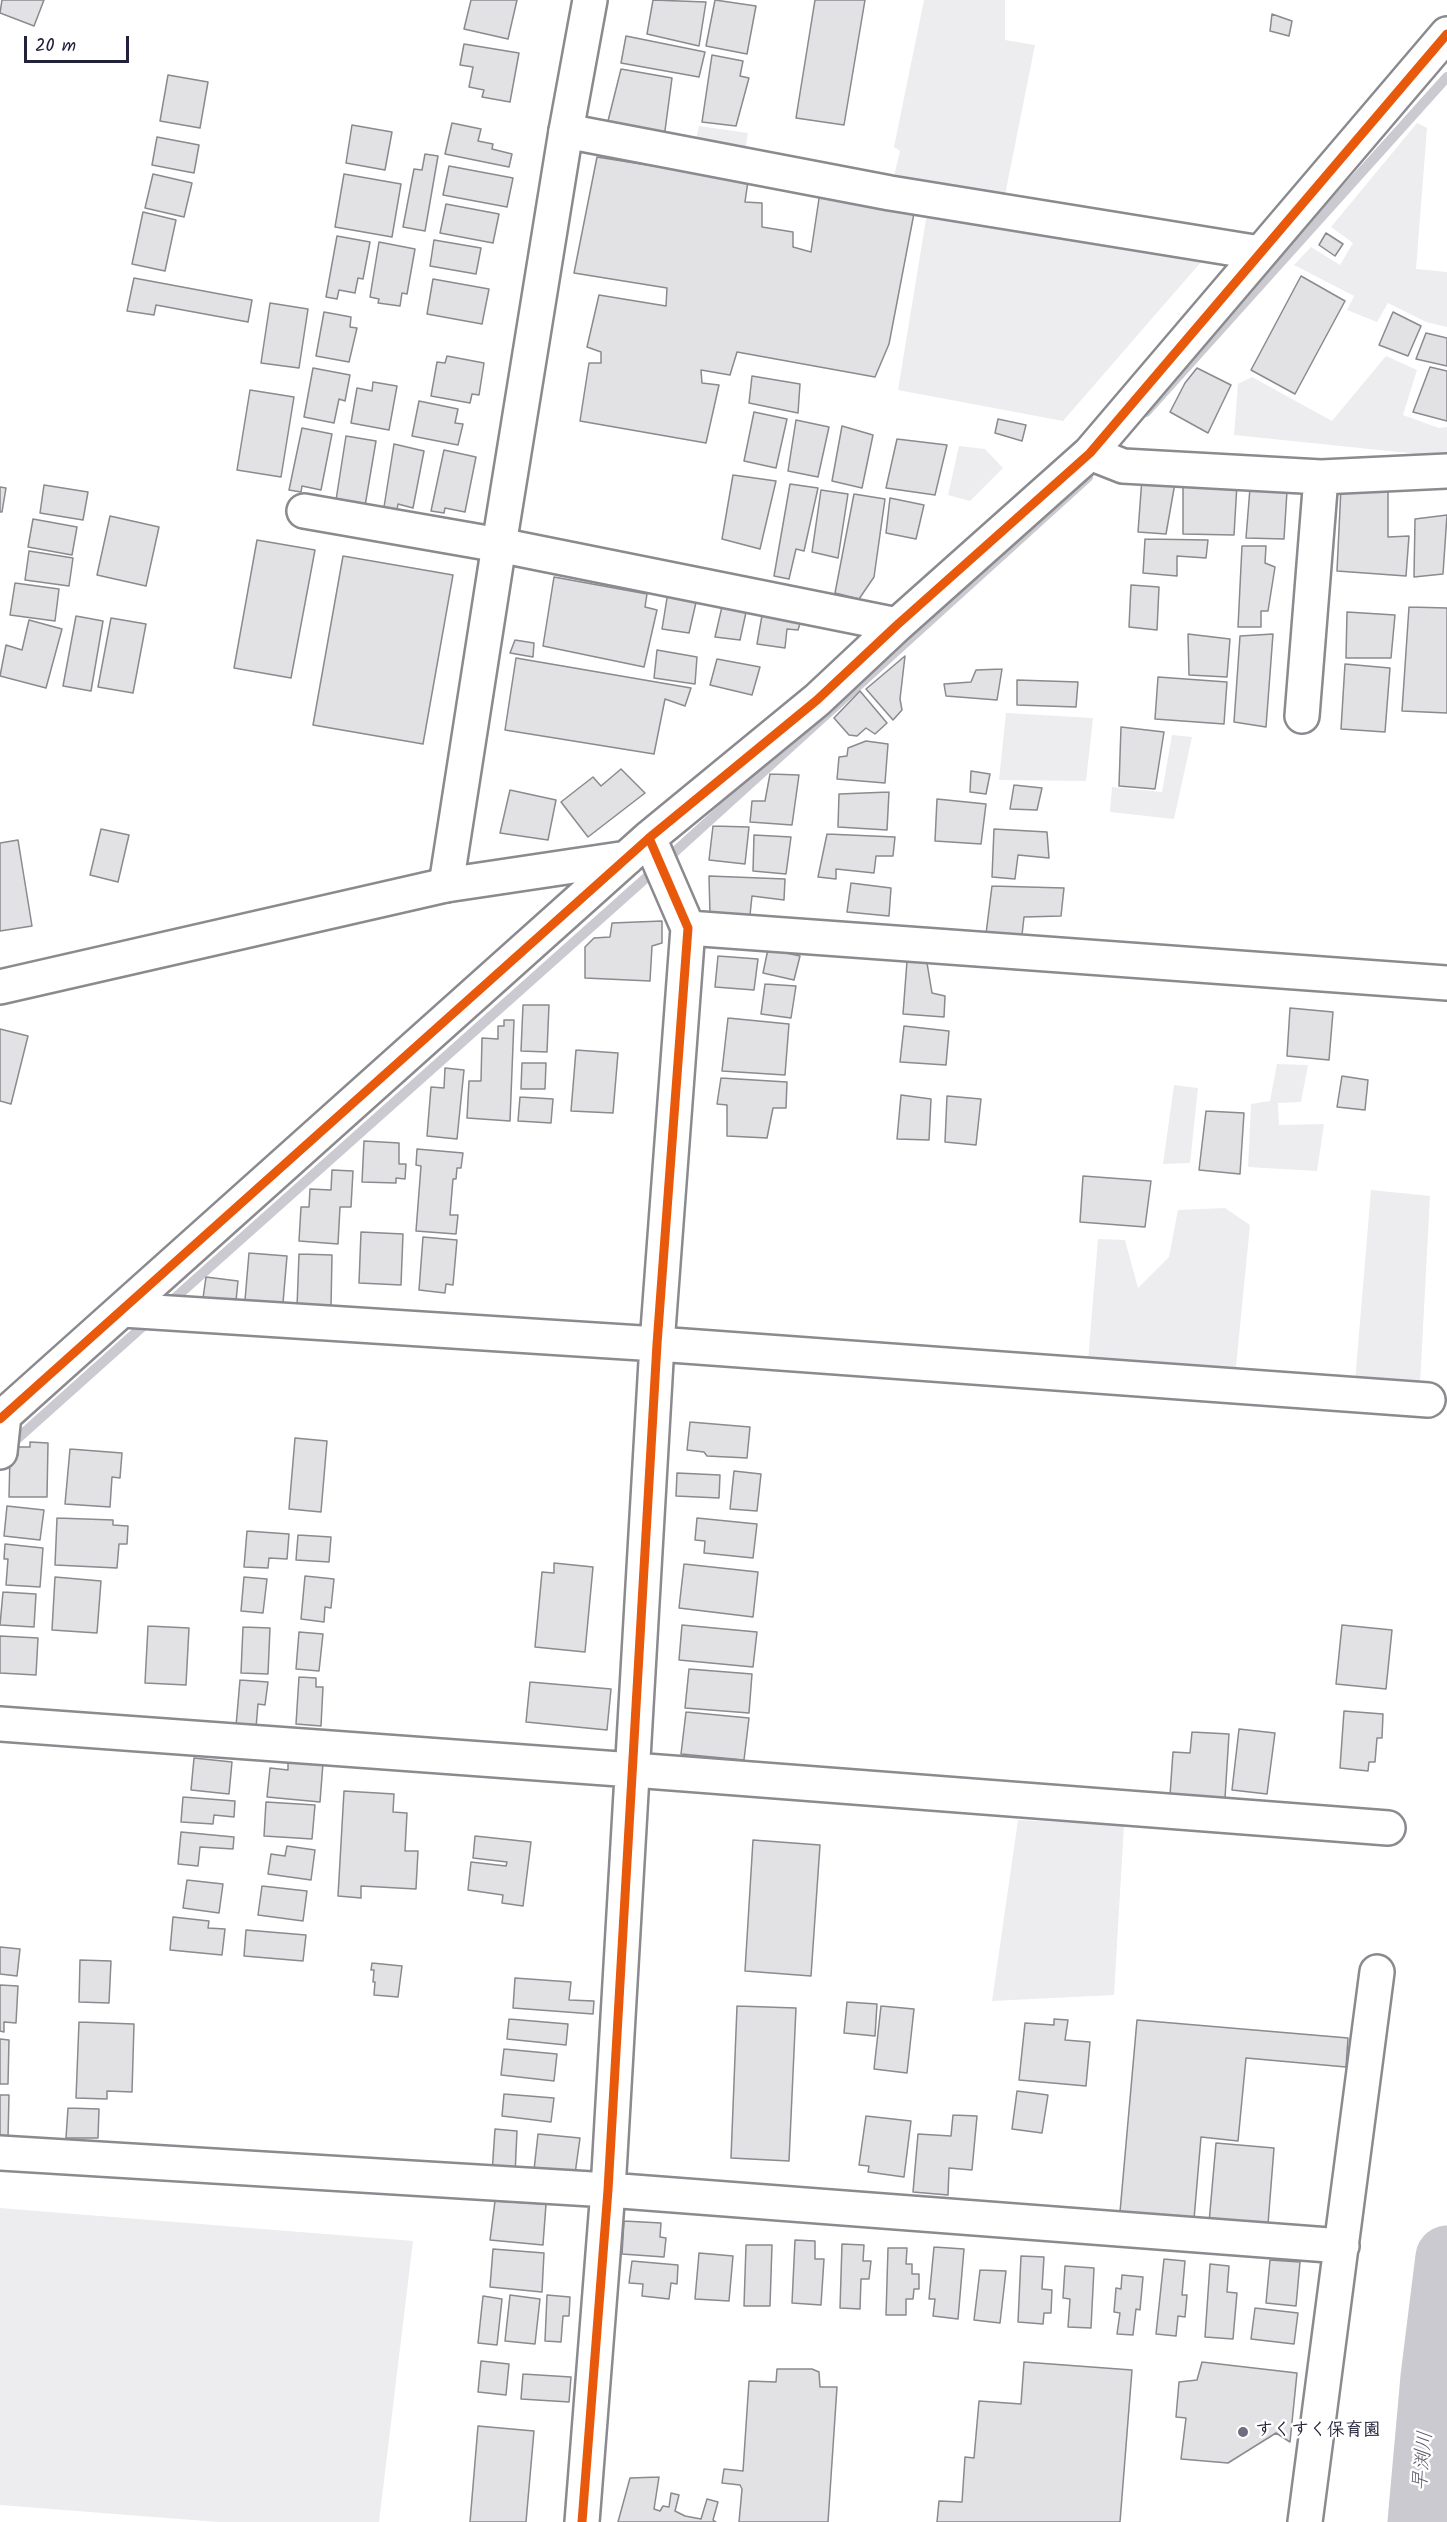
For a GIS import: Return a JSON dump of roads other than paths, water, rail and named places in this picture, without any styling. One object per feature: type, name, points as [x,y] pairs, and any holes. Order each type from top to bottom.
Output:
[{"type":"street","points":[[446,885],[566,131],[590,0]]},
{"type":"street","points":[[0,1452],[2,1417],[127,1310],[643,846],[817,700],[897,625],[1101,457],[1260,253],[1447,34]]},
{"type":"street","points":[[566,131],[890,193],[1260,253]]},
{"type":"street","points":[[1101,457],[1321,477],[1447,471]]},
{"type":"street","points":[[1302,716],[1321,477]]},
{"type":"street","points":[[304,511],[499,545],[897,625]]},
{"type":"street","points":[[0,987],[446,885],[643,846]]},
{"type":"street","points":[[582,2522],[608,2190],[657,1344],[688,928],[670,887],[643,846]]},
{"type":"street","points":[[688,928],[1447,983]]},
{"type":"street","points":[[127,1310],[657,1344],[1428,1400]]},
{"type":"street","points":[[0,1724],[1388,1828]]},
{"type":"street","points":[[1305,2522],[1377,1972]]},
{"type":"street","points":[[0,2153],[608,2190],[1342,2246]]},
{"type":"waterway","points":[[1146,412],[1447,77]]},
{"type":"waterway","points":[[167,1305],[647,877],[1088,477]]},
{"type":"waterway","points":[[8,1447],[151,1319]]},
{"type":"waterway","name":"早渕川","points":[[1419,2522],[1432,2377],[1447,2257]]},
{"type":"place","name":"すくすく保育園","points":[[1243,2432]]}]
